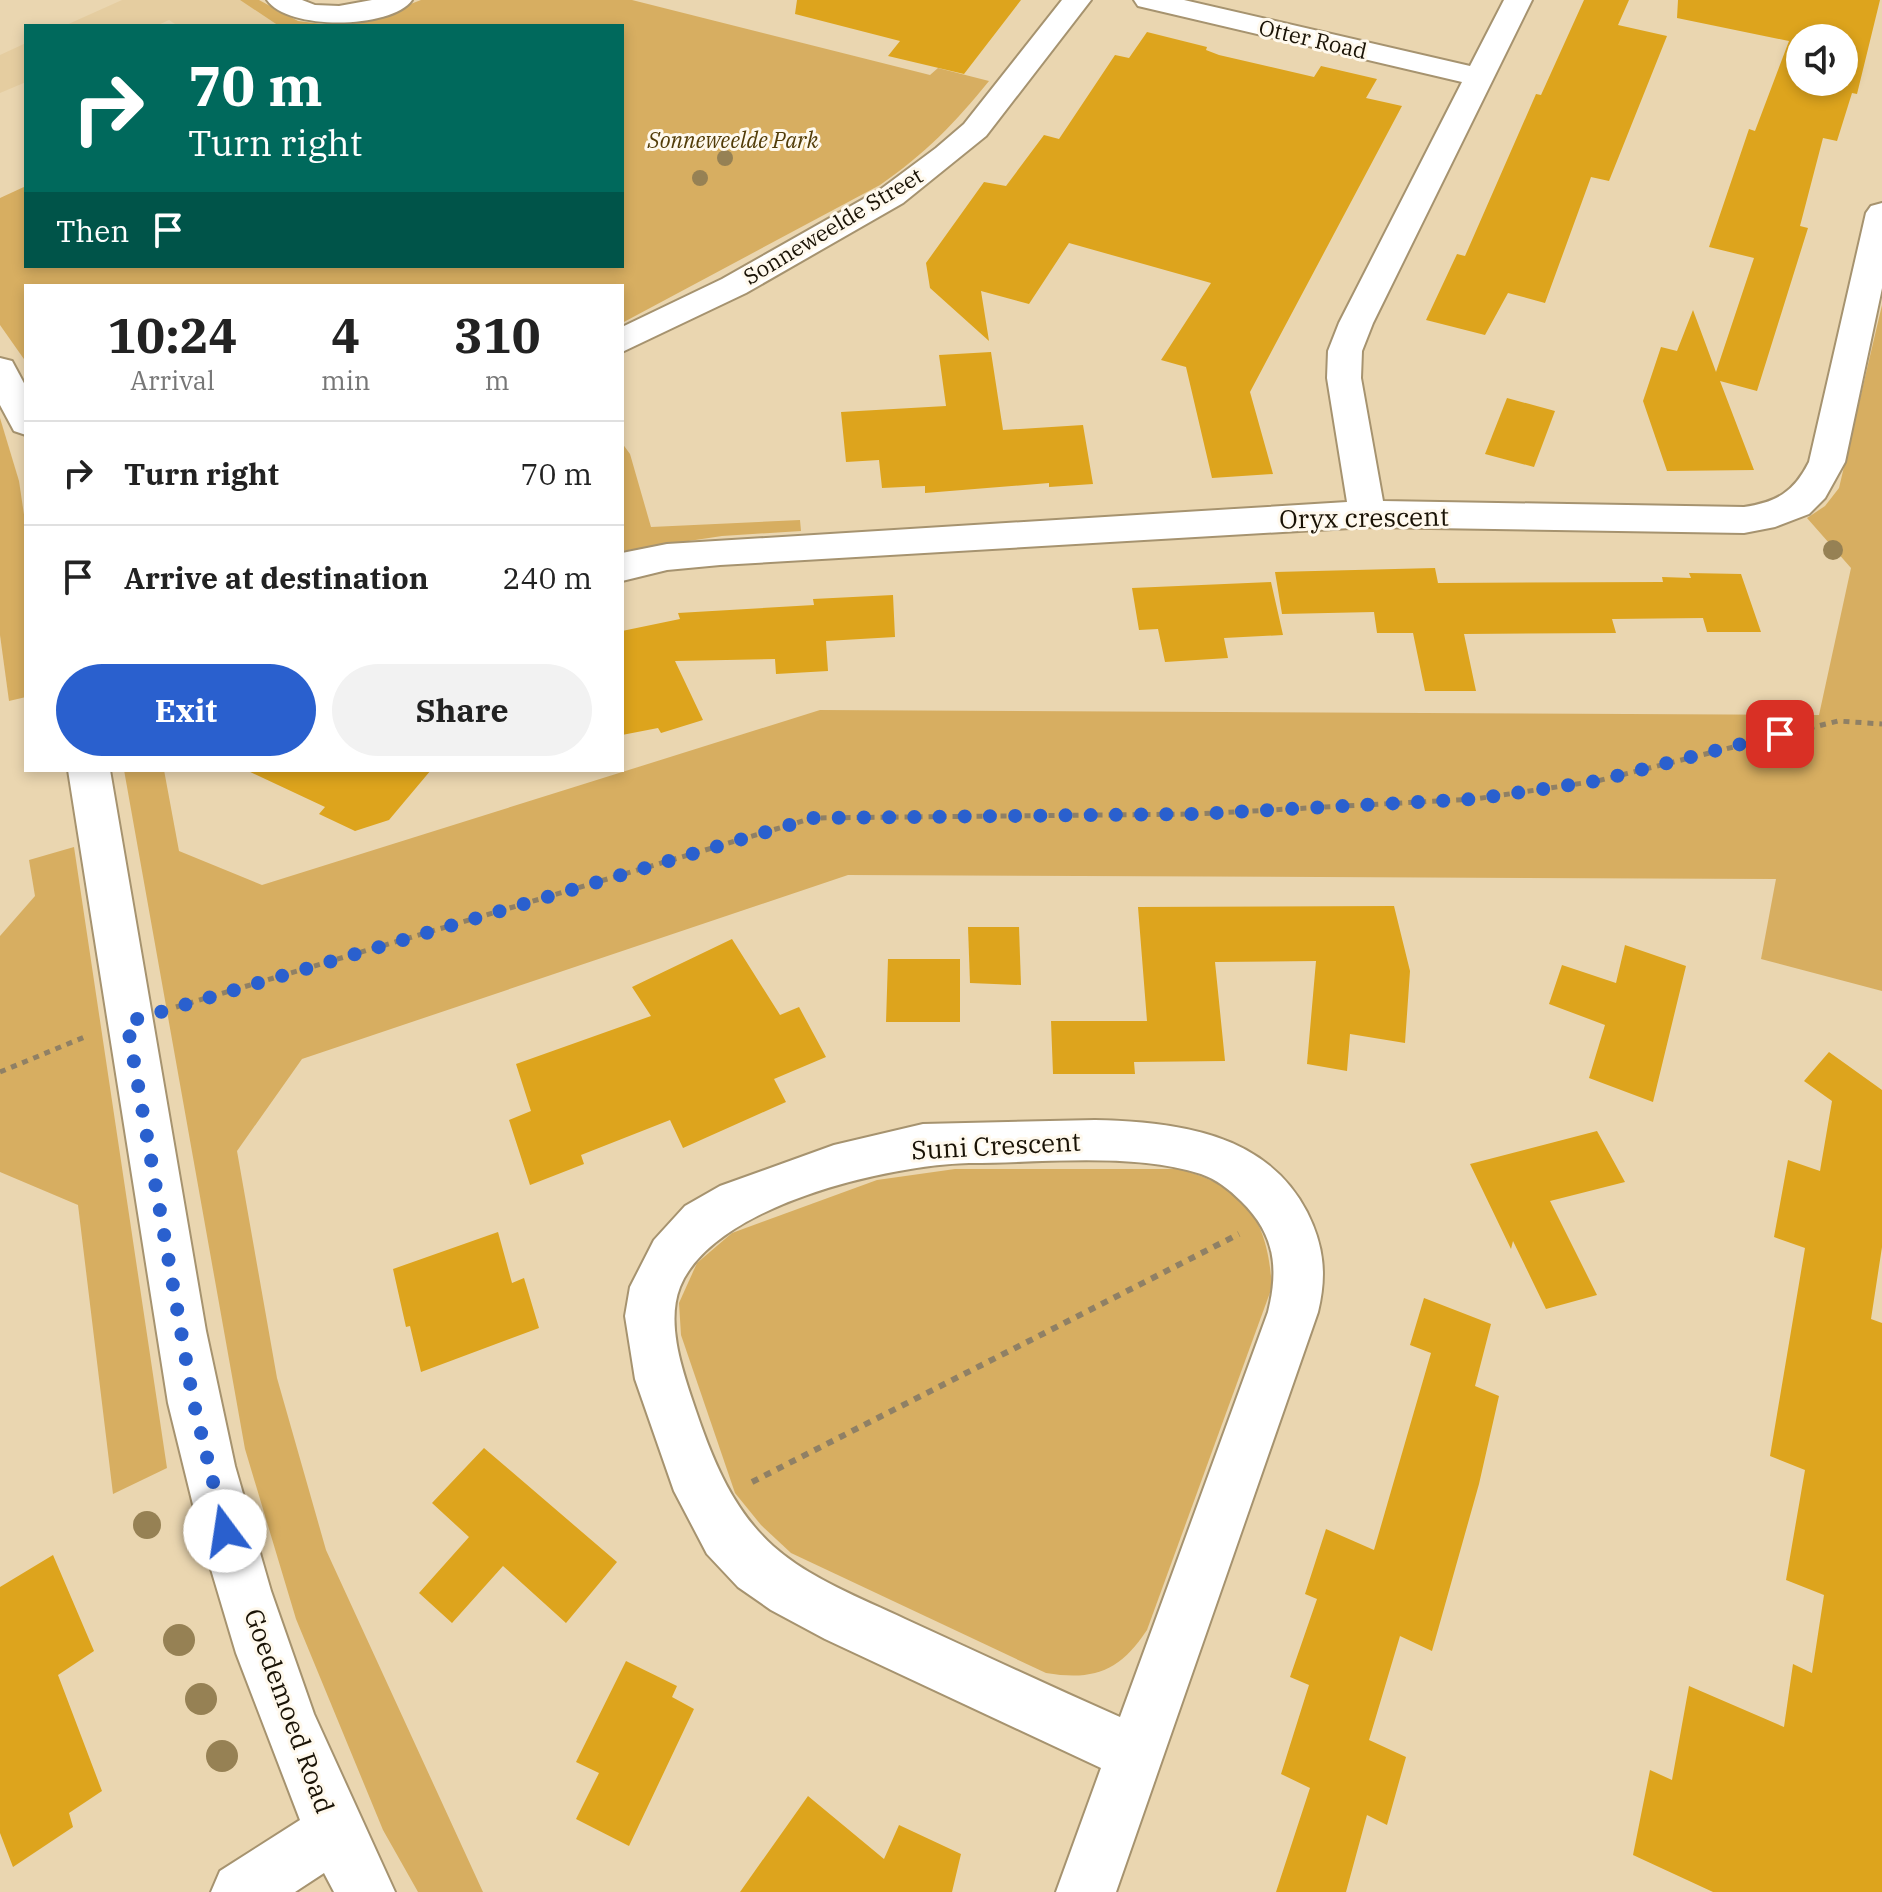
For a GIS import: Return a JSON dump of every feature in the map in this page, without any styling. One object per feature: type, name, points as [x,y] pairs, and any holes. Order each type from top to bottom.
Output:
[{"type":"street","points":[[281,0],[318,15],[343,17],[398,0]]},
{"type":"street","name":"Sonneweelde Street","points":[[624,340],[734,286],[879,204],[947,155],[975,130],[1077,0]]},
{"type":"street","name":"Otter Road","points":[[1148,0],[1478,77]]},
{"type":"street","points":[[1367,514],[1344,378],[1345,351],[1356,323],[1518,0]]},
{"type":"street","name":"Oryx crescent","points":[[624,567],[667,557],[720,552],[1367,514],[1744,520],[1775,516],[1799,504],[1814,490],[1827,462],[1882,213]]},
{"type":"street","points":[[0,369],[24,419]]},
{"type":"street","name":"Goedemoed Road","points":[[89,772],[127,1022],[193,1400],[225,1531],[267,1663],[334,1832],[365,1892]]},
{"type":"street","name":"Suni Crescent","points":[[1086,1892],[1137,1755],[1293,1312],[1299,1282],[1299,1258],[1293,1235],[1281,1213],[1250,1178],[1229,1163],[1207,1154],[1104,1141],[926,1145],[850,1161],[750,1196],[711,1215],[678,1246],[655,1288],[650,1321],[658,1372],[684,1450],[709,1504],[732,1543],[757,1567],[809,1602],[1137,1755]]},
{"type":"street","points":[[241,1892],[334,1832]]},
{"type":"path","points":[[0,1072],[127,1022],[813,818],[1196,814],[1475,799],[1597,781],[1838,721],[1882,724]]},
{"type":"path","points":[[709,1504],[1281,1213]]},
{"type":"shaded area","points":[[122,0],[240,0],[276,24],[175,24],[169,20],[160,24],[68,24]]},
{"type":"shaded area","points":[[24,44],[24,83],[0,93],[0,55]]},
{"type":"green space","name":"Sonneweelde Park","points":[[240,0],[259,0],[298,21],[322,24],[276,24]]},
{"type":"green space","name":"Sonneweelde Park","points":[[421,0],[632,0],[930,75],[938,68],[989,81],[939,137],[880,185],[624,322],[624,284],[24,284],[24,359],[0,325],[0,198],[24,187],[24,268],[624,268],[624,24],[322,24],[366,21]]},
{"type":"green space","points":[[1882,305],[1882,991],[1761,959],[1776,879],[848,875],[302,1059],[237,1151],[277,1378],[326,1550],[483,1892],[418,1892],[383,1830],[296,1619],[245,1449],[124,772],[164,772],[179,851],[262,885],[820,710],[1819,715],[1851,568],[1807,518],[1825,506],[1839,488]]},
{"type":"green space","points":[[0,418],[19,481],[24,515],[24,697],[9,701],[0,635]]},
{"type":"green space","points":[[624,446],[630,454],[651,527],[800,520],[801,531],[722,536],[624,551]]},
{"type":"green space","points":[[74,847],[167,1468],[113,1494],[78,1205],[0,1172],[0,936],[35,896],[29,860]]},
{"type":"green space","points":[[955,1169],[1179,1169],[1222,1186],[1237,1197],[1249,1210],[1265,1243],[1272,1287],[1147,1630],[1116,1664],[1092,1674],[1046,1673],[791,1553],[761,1525],[735,1493],[681,1335],[679,1303],[697,1263],[732,1233],[877,1180]]},
{"type":"building","points":[[797,0],[1021,0],[964,74],[888,56],[900,41],[795,14]]},
{"type":"building","points":[[1584,0],[1629,0],[1618,25],[1667,36],[1609,181],[1591,177],[1545,303],[1508,293],[1485,335],[1426,320],[1457,254],[1465,256],[1536,94],[1541,95]]},
{"type":"building","points":[[1678,0],[1880,0],[1858,90],[1858,24],[1786,24],[1786,40],[1677,18]]},
{"type":"building","points":[[1147,32],[1207,47],[1206,50],[1219,55],[1314,77],[1321,66],[1377,79],[1366,98],[1402,106],[1250,392],[1273,474],[1212,478],[1186,367],[1161,360],[1211,283],[1069,243],[1029,304],[981,291],[989,341],[930,288],[926,263],[984,182],[1006,186],[1044,135],[1059,139],[1115,55],[1129,58]]},
{"type":"building","points":[[1786,49],[1786,96],[1851,96],[1837,141],[1823,138],[1800,226],[1808,228],[1757,391],[1720,381],[1754,470],[1667,471],[1643,401],[1661,347],[1677,351],[1693,310],[1716,372],[1754,258],[1709,247],[1749,129],[1755,131]]},
{"type":"building","points":[[991,352],[1003,430],[1083,425],[1093,484],[1049,487],[1049,483],[925,493],[925,486],[882,488],[879,460],[846,462],[841,412],[946,406],[939,355]]},
{"type":"building","points":[[1507,398],[1555,411],[1534,467],[1485,454]]},
{"type":"building","points":[[1435,568],[1438,583],[1663,582],[1662,577],[1691,578],[1689,573],[1741,574],[1761,632],[1707,632],[1703,618],[1612,619],[1616,633],[1464,634],[1476,691],[1425,691],[1413,633],[1377,633],[1374,612],[1282,614],[1275,572]]},
{"type":"building","points":[[1271,582],[1283,635],[1224,638],[1228,658],[1165,662],[1158,629],[1139,630],[1132,588]]},
{"type":"building","points":[[893,595],[895,637],[826,641],[828,671],[776,674],[775,659],[675,661],[703,720],[661,733],[658,728],[624,735],[624,631],[680,619],[678,613],[814,605],[813,599]]},
{"type":"building","points":[[250,772],[429,772],[389,820],[355,831],[319,814],[325,807]]},
{"type":"building","points":[[1394,906],[1410,971],[1405,1043],[1350,1034],[1347,1071],[1307,1064],[1316,961],[1215,962],[1225,1061],[1134,1062],[1135,1074],[1053,1074],[1051,1021],[1147,1021],[1138,907]]},
{"type":"building","points":[[968,927],[1019,927],[1021,985],[970,983]]},
{"type":"building","points":[[732,939],[780,1015],[799,1007],[826,1057],[774,1079],[786,1102],[683,1148],[670,1120],[581,1155],[584,1164],[530,1185],[509,1120],[531,1111],[516,1064],[651,1016],[632,987]]},
{"type":"building","points":[[1625,945],[1686,966],[1653,1102],[1589,1078],[1605,1025],[1549,1004],[1562,965],[1616,983]]},
{"type":"building","points":[[888,959],[960,959],[960,1022],[886,1022]]},
{"type":"building","points":[[1829,1052],[1882,1090],[1882,1247],[1871,1319],[1882,1323],[1882,1892],[1713,1892],[1633,1855],[1650,1770],[1672,1780],[1689,1686],[1784,1727],[1793,1664],[1812,1673],[1824,1595],[1786,1580],[1805,1470],[1770,1456],[1805,1248],[1774,1237],[1788,1160],[1820,1171],[1832,1101],[1804,1081]]},
{"type":"building","points":[[1597,1131],[1625,1182],[1550,1201],[1597,1295],[1546,1309],[1513,1241],[1511,1249],[1470,1164]]},
{"type":"building","points":[[498,1232],[512,1283],[524,1278],[539,1328],[421,1372],[410,1326],[406,1327],[393,1269]]},
{"type":"building","points":[[1424,1298],[1491,1324],[1475,1386],[1499,1396],[1479,1484],[1432,1651],[1400,1636],[1369,1740],[1406,1757],[1387,1825],[1367,1815],[1346,1892],[1276,1892],[1310,1788],[1281,1774],[1309,1685],[1290,1677],[1317,1599],[1305,1594],[1326,1529],[1374,1550],[1431,1353],[1410,1345]]},
{"type":"building","points":[[484,1448],[617,1562],[566,1623],[503,1566],[452,1623],[419,1593],[469,1537],[432,1503]]},
{"type":"building","points":[[53,1555],[94,1651],[58,1675],[102,1791],[69,1813],[73,1827],[13,1867],[0,1833],[0,1587]]},
{"type":"building","points":[[626,1661],[677,1686],[672,1697],[694,1709],[629,1846],[576,1819],[599,1773],[576,1762]]},
{"type":"building","points":[[808,1796],[884,1859],[899,1825],[961,1854],[952,1892],[740,1892]]},
{"type":"route","points":[[225,1531],[193,1400],[127,1022],[813,818],[1196,814],[1475,799],[1597,781],[1780,734]]}]
